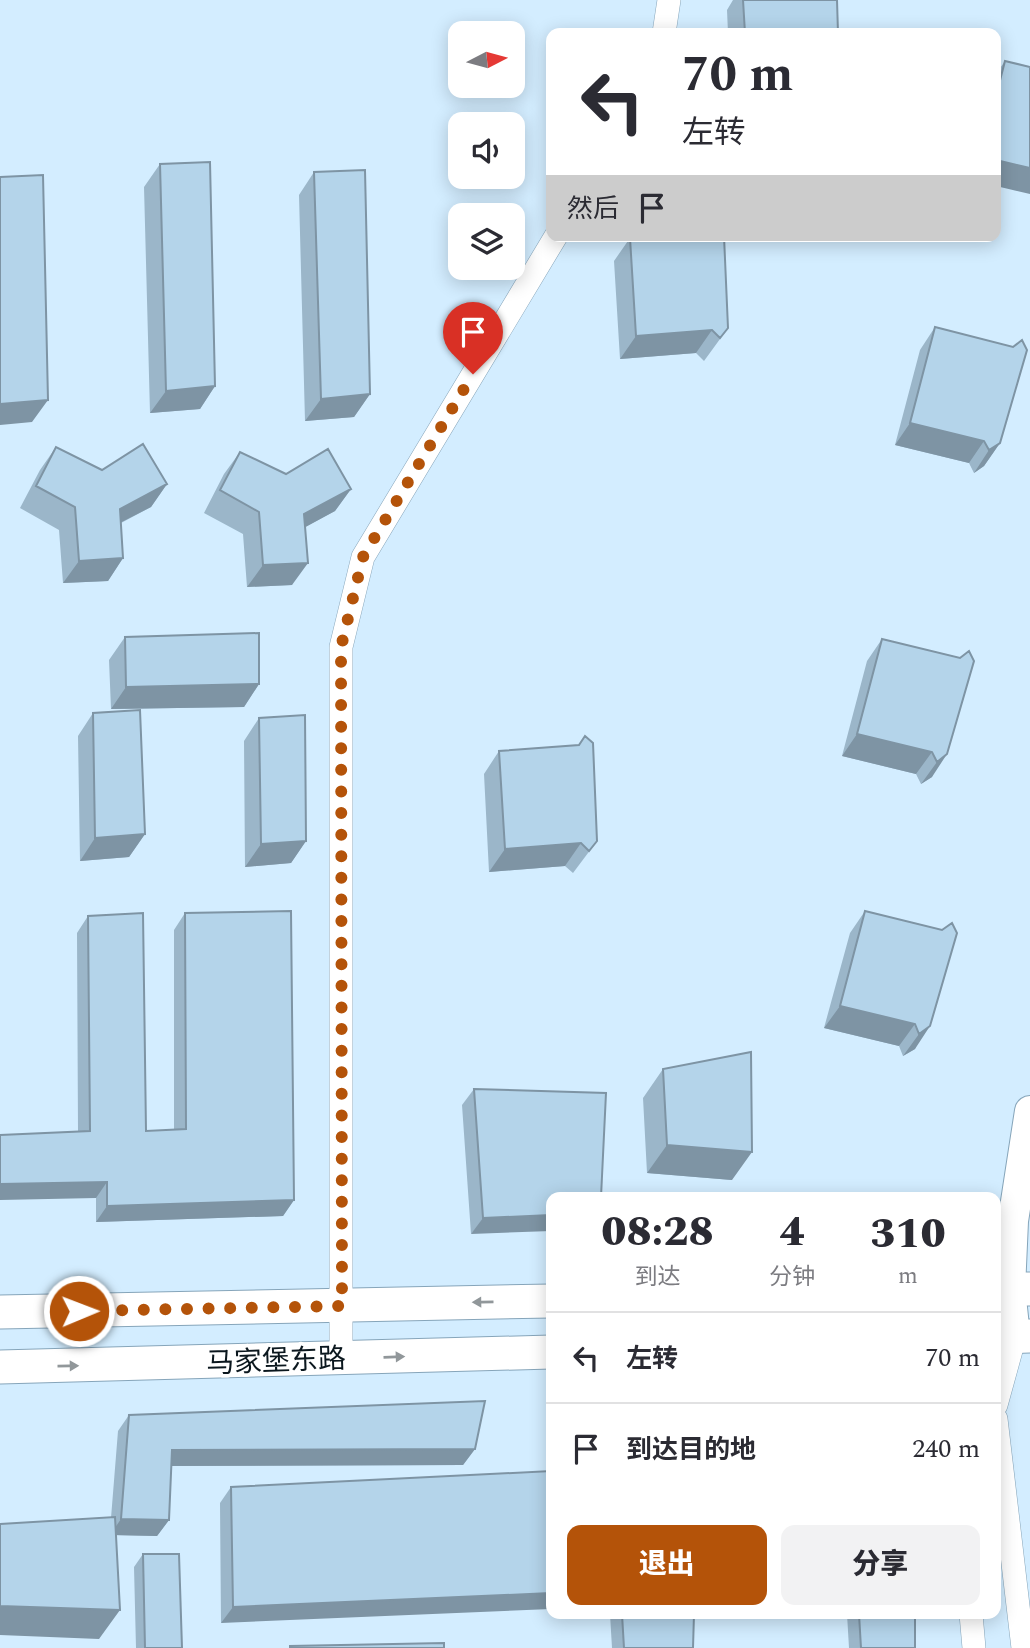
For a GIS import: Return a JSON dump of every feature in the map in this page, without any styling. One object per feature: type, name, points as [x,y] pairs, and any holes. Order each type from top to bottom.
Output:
[{"type":"main road","name":"马家堡东路","points":[[0,1312],[546,1301]]},
{"type":"main road","name":"马家堡东路","points":[[0,1367],[546,1352]]},
{"type":"street","points":[[665,28],[669,0]]},
{"type":"street","points":[[341,1359],[341,647],[363,557],[552,242]]},
{"type":"street","points":[[1001,1386],[1014,1336],[1013,1221],[1030,1111]]},
{"type":"street","points":[[1001,1461],[1023,1648]]},
{"type":"street","points":[[971,1619],[974,1648]]},
{"type":"building","points":[[743,0],[837,0],[838,28],[745,28]]},
{"type":"building","points":[[1005,61],[1030,67],[1030,168],[1001,161],[1001,77]]},
{"type":"building","points":[[210,162],[215,386],[166,391],[160,164]]},
{"type":"building","points":[[365,170],[370,394],[321,399],[314,172]]},
{"type":"building","points":[[43,175],[48,400],[0,404],[0,177]]},
{"type":"building","points":[[630,242],[724,242],[728,328],[720,338],[712,330],[636,336]]},
{"type":"building","points":[[935,327],[1013,347],[1022,340],[1027,350],[1000,443],[989,450],[984,441],[910,423]]},
{"type":"building","points":[[143,444],[167,484],[120,509],[123,558],[79,561],[75,507],[36,486],[56,447],[102,470]]},
{"type":"building","points":[[328,449],[351,489],[304,514],[308,563],[263,565],[259,512],[220,490],[240,452],[286,474]]},
{"type":"building","points":[[259,633],[259,684],[126,687],[125,637]]},
{"type":"building","points":[[882,639],[960,658],[969,651],[974,661],[947,754],[937,762],[932,752],[857,734]]},
{"type":"building","points":[[140,710],[145,834],[95,838],[93,713]]},
{"type":"building","points":[[305,715],[306,841],[261,844],[259,718]]},
{"type":"building","points":[[585,736],[593,743],[597,841],[589,851],[581,843],[505,849],[499,751],[579,745]]},
{"type":"building","points":[[291,911],[294,1200],[107,1206],[107,1182],[0,1184],[0,1135],[90,1131],[88,916],[143,913],[146,1131],[186,1129],[185,913]]},
{"type":"building","points":[[865,911],[942,930],[952,923],[957,933],[930,1026],[919,1034],[915,1024],[840,1006]]},
{"type":"building","points":[[751,1052],[752,1152],[667,1145],[663,1069]]},
{"type":"building","points":[[474,1089],[606,1093],[601,1192],[546,1192],[546,1215],[483,1218]]},
{"type":"building","points":[[485,1401],[475,1449],[172,1450],[169,1520],[121,1519],[129,1415]]},
{"type":"building","points":[[546,1471],[546,1593],[233,1607],[231,1487]]},
{"type":"building","points":[[115,1517],[120,1610],[0,1606],[0,1524]]},
{"type":"building","points":[[143,1554],[179,1554],[182,1648],[145,1648]]},
{"type":"building","points":[[622,1619],[694,1619],[693,1648],[624,1648]]},
{"type":"building","points":[[859,1619],[915,1619],[915,1648],[861,1648]]},
{"type":"building","points":[[444,1643],[444,1648],[290,1648],[290,1646]]},
{"type":"route","points":[[79,1311],[342,1306],[341,647],[363,557],[473,374]]}]
